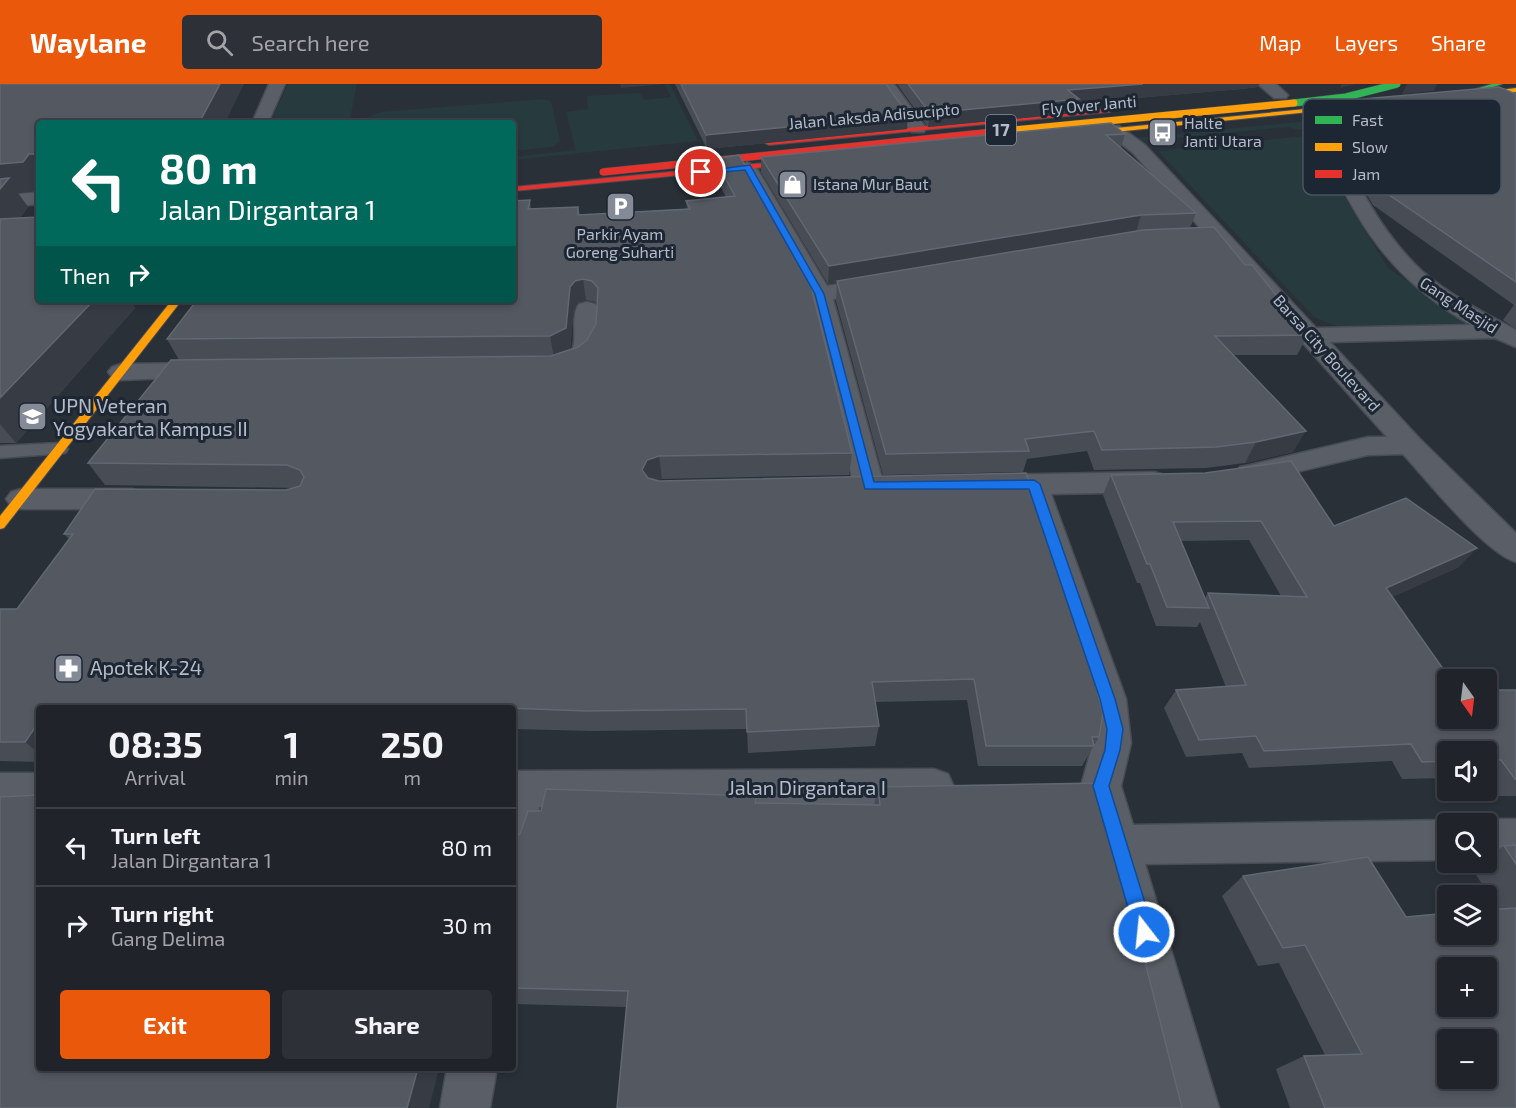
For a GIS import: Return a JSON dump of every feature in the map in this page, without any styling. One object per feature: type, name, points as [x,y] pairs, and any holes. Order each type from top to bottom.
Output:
[{"type":"main road","name":"Jalan Laksda Adisucipto","points":[[592,161],[918,128],[1403,84]]},
{"type":"main road","name":"Fly Over Janti","points":[[1339,99],[1403,84]]},
{"type":"main road","points":[[1493,87],[1516,85]]},
{"type":"main road","name":"Jalan Laksda Adisucipto","points":[[1424,99],[1464,95],[1493,87]]},
{"type":"main road","points":[[1493,87],[1516,90]]},
{"type":"main road","points":[[1139,108],[1243,102],[1257,103],[1267,108],[1252,113],[1164,125]]},
{"type":"main road","name":"Fly Over Janti","points":[[516,183],[770,153],[1303,102]]},
{"type":"main road","name":"Jalan Laksda Adisucipto","points":[[516,189],[1303,111]]},
{"type":"main road","points":[[0,525],[175,303]]},
{"type":"street","points":[[262,120],[277,84]]},
{"type":"street","points":[[886,84],[902,110],[918,128]]},
{"type":"street","points":[[1266,84],[1280,95]]},
{"type":"street","points":[[1493,87],[1516,105]]},
{"type":"street","name":"Barsa City Boulevard","points":[[1113,130],[1139,149],[1410,445],[1516,551]]},
{"type":"street","points":[[747,167],[820,294],[881,486],[838,487]]},
{"type":"street","name":"Gang Masjid","points":[[1357,195],[1401,262],[1424,284],[1507,336]]},
{"type":"street","points":[[0,202],[36,198]]},
{"type":"street","points":[[1188,239],[1222,237]]},
{"type":"street","points":[[820,294],[902,280]]},
{"type":"street","points":[[532,369],[573,365],[581,359],[588,345],[588,309]]},
{"type":"street","points":[[1311,335],[1507,336]]},
{"type":"street","points":[[121,372],[235,371]]},
{"type":"street","points":[[1225,477],[1368,446],[1410,445]]},
{"type":"street","points":[[963,485],[1183,481]]},
{"type":"street","points":[[1034,484],[1108,699],[1115,729],[1113,750],[1083,786],[1120,845],[1194,1108]]},
{"type":"street","points":[[21,499],[160,500]]},
{"type":"street","name":"Jalan Dirgantara I","points":[[518,789],[971,787]]},
{"type":"street","points":[[516,810],[518,789]]},
{"type":"street","points":[[0,791],[36,791]]},
{"type":"street","points":[[1497,839],[1516,838]]},
{"type":"street","points":[[1120,845],[1437,840]]},
{"type":"street","points":[[465,1108],[471,1071]]},
{"type":"lane","points":[[0,452],[59,449]]},
{"type":"green space","points":[[288,84],[357,84],[350,120],[271,120]]},
{"type":"green space","points":[[664,84],[670,84],[698,141],[516,160],[516,157],[576,150],[566,112],[588,109],[587,96],[640,93],[644,100],[671,97]]},
{"type":"green space","points":[[542,99],[551,101],[560,141],[552,147],[516,151],[516,120],[366,120],[368,117],[381,112]]},
{"type":"green space","points":[[1303,121],[1303,130],[1288,127],[1144,141],[1135,138]]},
{"type":"green space","points":[[1303,136],[1303,195],[1343,195],[1388,268],[1473,325],[1370,330],[1331,324],[1314,317],[1158,151]]},
{"type":"building","points":[[0,84],[220,84],[201,120],[36,120],[36,154],[29,154],[23,162],[0,164]]},
{"type":"building","points":[[681,84],[886,84],[908,115],[706,135]]},
{"type":"building","points":[[908,84],[1143,84],[1068,90],[1079,99],[930,113]]},
{"type":"building","points":[[1499,87],[1516,94],[1516,282],[1389,195],[1501,195],[1501,99],[1364,99]]},
{"type":"building","points":[[1111,123],[1125,134],[1106,135],[1196,213],[1141,215],[829,266],[761,157]]},
{"type":"building","points":[[739,155],[808,274],[852,453],[659,456],[647,460],[642,470],[648,478],[659,481],[1026,473],[1077,615],[1103,713],[1099,737],[1092,737],[1094,746],[986,746],[974,679],[872,682],[879,726],[747,732],[746,709],[586,711],[516,708],[516,705],[36,705],[36,726],[25,742],[0,742],[0,609],[17,609],[73,534],[64,534],[95,489],[286,490],[300,486],[304,477],[300,470],[287,465],[88,463],[171,360],[551,356],[578,347],[587,340],[596,324],[598,288],[592,281],[583,279],[575,281],[570,287],[566,328],[550,336],[167,339],[195,303],[516,303],[516,201],[530,200],[528,209],[578,207],[578,215],[690,209],[686,201],[735,196],[715,159]]},
{"type":"building","points":[[9,178],[0,189],[0,179]]},
{"type":"building","points":[[36,217],[36,303],[91,303],[0,398],[0,219]]},
{"type":"building","points":[[1214,227],[1245,265],[1252,265],[1308,335],[1215,336],[1306,431],[1256,442],[1216,447],[1102,450],[1094,431],[1025,439],[1029,451],[886,454],[837,281],[1143,230]]},
{"type":"building","points":[[1291,461],[1334,526],[1406,498],[1477,548],[1386,588],[1443,669],[1437,669],[1437,729],[1497,729],[1497,690],[1516,690],[1516,779],[1501,760],[1497,760],[1497,741],[1437,741],[1437,761],[1422,762],[1411,744],[1264,751],[1256,736],[1199,740],[1176,690],[1246,685],[1208,593],[1307,597],[1261,521],[1173,522],[1209,608],[1167,607],[1111,475],[1205,473]]},
{"type":"building","points":[[1099,783],[1149,959],[1144,958],[1182,1108],[617,1108],[628,991],[516,988],[516,836],[520,834],[528,811],[541,811],[546,789],[756,796],[755,803],[880,805],[878,787]]},
{"type":"building","points":[[36,795],[36,1071],[417,1071],[407,1108],[0,1108],[0,797]]},
{"type":"building","points":[[1516,845],[1516,864],[1504,846]]},
{"type":"building","points":[[1368,857],[1406,917],[1437,914],[1437,945],[1497,945],[1497,909],[1516,908],[1516,1108],[1325,1108],[1304,1056],[1362,1054],[1305,945],[1283,948],[1243,876]]},
{"type":"traffic: fast","points":[[1329,99],[1372,92],[1397,84]]},
{"type":"traffic: fast","points":[[1425,99],[1464,95],[1499,84]]},
{"type":"traffic: fast","points":[[1294,103],[1303,102]]},
{"type":"traffic: slow","points":[[1464,95],[1516,90]]},
{"type":"traffic: slow","points":[[993,132],[1294,103]]},
{"type":"traffic: slow","points":[[1076,134],[1303,111]]},
{"type":"traffic: slow","points":[[0,525],[175,303]]},
{"type":"traffic: jam","points":[[769,143],[1108,111]]},
{"type":"traffic: jam","points":[[603,172],[993,132]]},
{"type":"traffic: jam","points":[[516,189],[807,161]]},
{"type":"place","name":"Halte Janti Utara","points":[[1163,132]]},
{"type":"place","name":"Istana Mur Baut","points":[[792,184]]},
{"type":"place","name":"Parkir Ayam Goreng Suharti","points":[[620,206]]},
{"type":"place","name":"UPN Veteran Yogyakarta Kampus II","points":[[32,417]]},
{"type":"place","name":"Apotek K-24","points":[[69,668]]},
{"type":"route","points":[[701,172],[747,167],[820,294],[869,486],[1034,484],[1108,699],[1115,729],[1113,750],[1101,786],[1144,932]]}]
